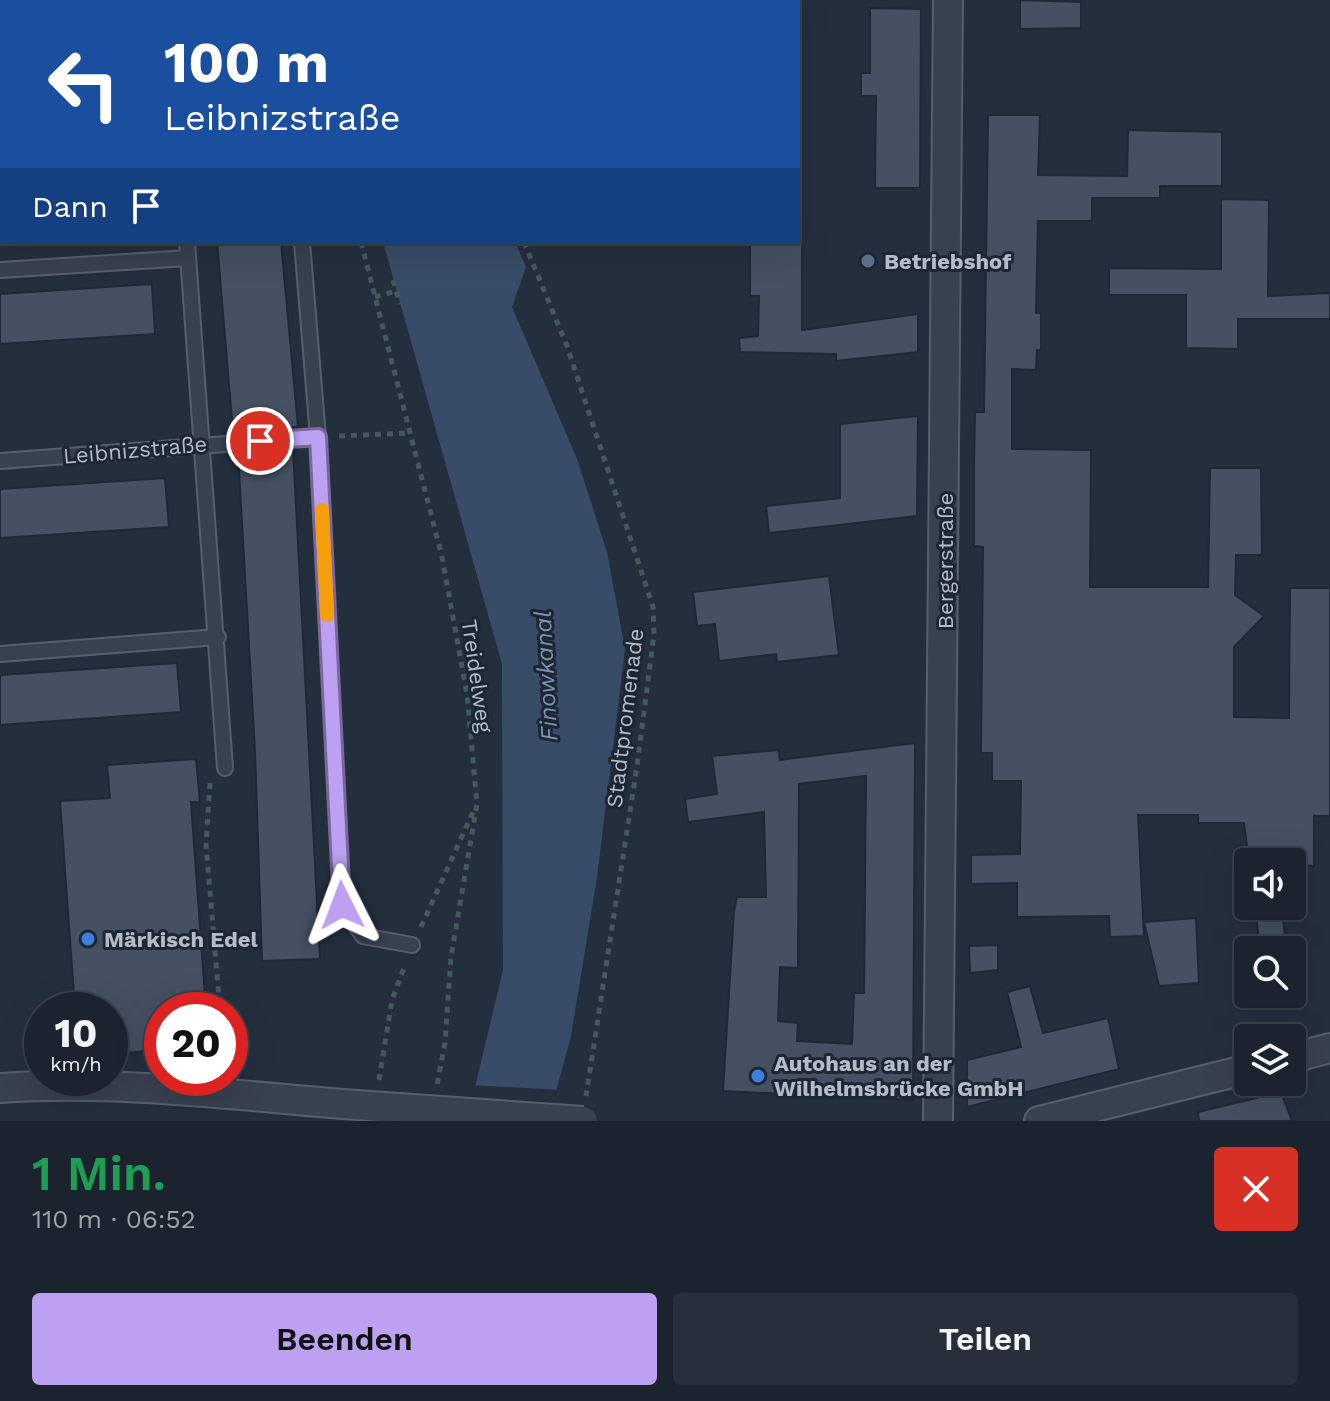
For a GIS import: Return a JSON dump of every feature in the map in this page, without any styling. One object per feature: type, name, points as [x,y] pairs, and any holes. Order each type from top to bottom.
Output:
[{"type":"street","name":"Bergerstraße","points":[[938,1121],[948,0]]},
{"type":"street","points":[[1306,1054],[1330,1048]]},
{"type":"street","points":[[1039,1121],[1234,1072]]},
{"type":"street","points":[[0,1088],[43,1085],[212,1093],[399,1108],[584,1113]]},
{"type":"lane","points":[[187,244],[218,637],[225,768]]},
{"type":"lane","points":[[302,244],[318,437],[342,905],[363,936],[412,945]]},
{"type":"lane","points":[[0,270],[188,258]]},
{"type":"lane","name":"Leibnizstraße","points":[[0,461],[318,437]]},
{"type":"lane","points":[[0,654],[218,637]]},
{"type":"path","name":"Treidelweg","points":[[362,244],[445,572],[467,694],[477,804],[451,957],[445,1043],[436,1090]]},
{"type":"path","name":"Stadtpromenade","points":[[525,244],[567,346],[653,607],[654,634],[637,766],[584,1113]]},
{"type":"path","points":[[393,280],[400,304]]},
{"type":"path","points":[[375,297],[396,291]]},
{"type":"path","points":[[318,437],[410,433]]},
{"type":"path","points":[[211,777],[206,844],[218,992]]},
{"type":"water","name":"Finowkanal","points":[[384,244],[516,244],[526,267],[512,307],[577,459],[607,552],[625,649],[597,877],[571,1036],[548,1121],[467,1121],[503,970],[502,664]]},
{"type":"pier","points":[[471,1085],[561,1090],[552,1121],[463,1121]]},
{"type":"building","points":[[1020,0],[1081,2],[1081,28],[1020,29]]},
{"type":"building","points":[[870,8],[921,9],[920,188],[875,188],[876,96],[861,96],[861,73],[870,73]]},
{"type":"building","points":[[988,115],[1040,115],[1038,175],[1127,176],[1128,130],[1222,132],[1222,186],[1160,186],[1160,198],[1092,198],[1092,221],[1038,221],[1036,313],[1041,313],[1041,350],[1037,350],[1036,370],[1012,369],[1012,449],[1091,450],[1090,587],[1208,587],[1210,468],[1261,468],[1262,555],[1236,555],[1235,595],[1264,616],[1234,647],[1234,717],[1289,718],[1290,588],[1330,588],[1330,816],[1314,816],[1314,866],[1306,866],[1306,848],[1247,848],[1244,823],[1198,823],[1198,815],[1138,815],[1144,936],[1110,937],[1109,916],[1017,917],[1017,883],[971,884],[971,855],[1020,854],[1021,781],[992,781],[992,753],[981,753],[983,547],[974,546],[974,466],[975,412],[984,412]]},
{"type":"building","points":[[1221,199],[1269,200],[1268,296],[1330,293],[1330,319],[1238,319],[1238,349],[1186,348],[1186,295],[1109,295],[1109,268],[1221,269]]},
{"type":"building","points":[[802,242],[802,330],[918,314],[918,352],[836,361],[836,354],[740,352],[739,338],[758,336],[759,296],[750,296],[750,244]]},
{"type":"building","points":[[217,244],[281,244],[298,427],[233,432]]},
{"type":"building","points":[[152,284],[155,334],[0,344],[0,294]]},
{"type":"building","points":[[918,416],[917,516],[769,533],[766,506],[840,498],[840,424]]},
{"type":"building","points":[[293,449],[320,959],[262,961],[255,751],[238,453]]},
{"type":"building","points":[[165,478],[169,527],[0,538],[0,489]]},
{"type":"building","points":[[829,576],[839,655],[777,662],[776,654],[719,661],[715,624],[697,626],[693,592]]},
{"type":"building","points":[[177,663],[181,712],[0,725],[0,675]]},
{"type":"building","points":[[915,743],[913,1100],[723,1091],[734,911],[737,897],[766,897],[764,812],[688,822],[685,799],[717,794],[712,756],[778,750],[780,760]],"holes":[[[866,776],[864,993],[854,993],[852,1044],[797,1041],[798,1023],[778,1021],[780,967],[798,968],[799,784]]]},
{"type":"building","points":[[196,759],[200,802],[191,802],[205,992],[144,992],[144,1051],[128,1053],[128,992],[74,992],[60,801],[110,798],[107,765]]},
{"type":"building","points":[[1196,918],[1199,983],[1159,986],[1144,922]]},
{"type":"building","points":[[1257,920],[1283,920],[1285,936],[1258,936]]},
{"type":"building","points":[[998,945],[998,970],[970,973],[969,946]]},
{"type":"building","points":[[1030,986],[1043,1033],[1108,1018],[1119,1069],[967,1107],[967,1060],[1021,1047],[1007,992]]},
{"type":"building","points":[[1264,1096],[1283,1096],[1292,1121],[1199,1121],[1198,1112]]},
{"type":"slow traffic","points":[[322,510],[327,615]]},
{"type":"place","name":"Betriebshof","points":[[868,261]]},
{"type":"place","name":"Märkisch Edel","points":[[88,939]]},
{"type":"place","name":"Autohaus an der Wilhelmsbrücke GmbH","points":[[758,1076]]},
{"type":"route","points":[[260,441],[318,437],[342,905]]}]
